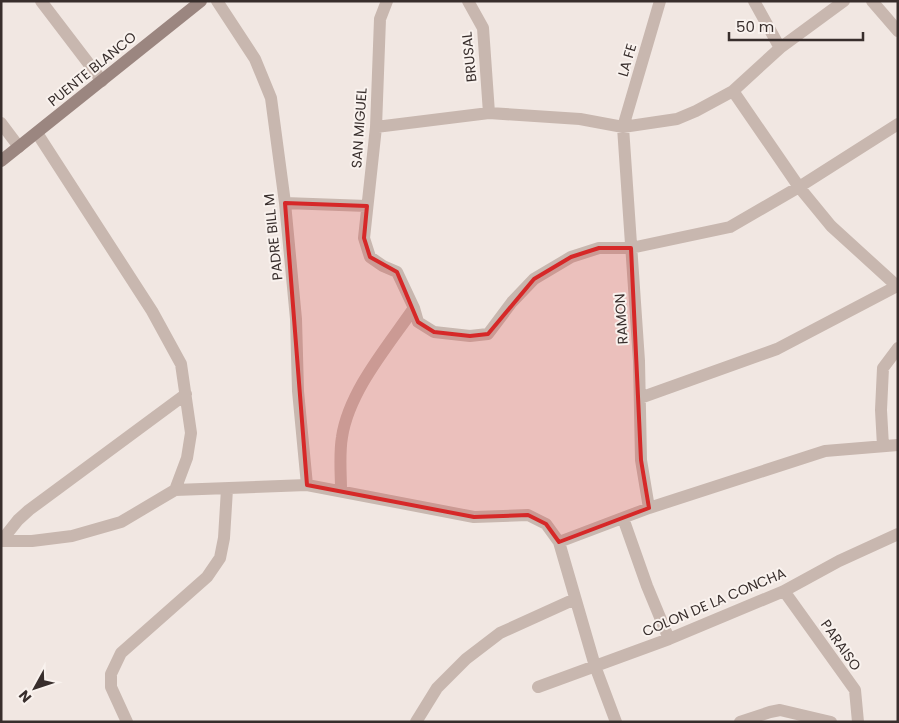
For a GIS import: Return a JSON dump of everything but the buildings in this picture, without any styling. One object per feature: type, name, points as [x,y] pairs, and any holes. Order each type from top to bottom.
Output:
[{"type":"street","points":[[41,1],[102,80]]},
{"type":"street","name":"PUENTE BLANCO","points":[[1,161],[201,1]]},
{"type":"street","name":"PADRE BILL M","points":[[217,1],[255,59],[271,98],[285,203],[296,319],[298,391],[307,485]]},
{"type":"street","name":"SAN MIGUEL","points":[[387,1],[380,19],[376,127],[364,238],[370,257],[382,266],[397,272],[414,308]]},
{"type":"street","name":"BRUSAL","points":[[468,1],[483,28],[489,113]]},
{"type":"street","name":"LA FE","points":[[623,127],[660,1]]},
{"type":"street","points":[[754,1],[780,48]]},
{"type":"street","points":[[376,127],[489,113],[580,119],[623,127],[677,119],[696,112],[733,91],[780,48],[844,1]]},
{"type":"street","points":[[872,1],[898,31]]},
{"type":"street","points":[[640,398],[777,349],[897,286],[831,226],[800,187],[733,91]]},
{"type":"street","points":[[1,123],[19,147]]},
{"type":"street","points":[[414,308],[418,322],[434,332],[470,336],[488,334],[512,302],[534,279],[571,257],[600,248],[631,248],[730,227],[800,187],[898,124]]},
{"type":"street","name":"RAMON","points":[[623,127],[640,398],[641,460],[649,508]]},
{"type":"street","points":[[37,133],[152,311],[181,364],[191,433],[187,458],[175,490]]},
{"type":"street","points":[[285,203],[368,206]]},
{"type":"street","points":[[341,491],[342,437],[350,408],[364,381],[414,308]]},
{"type":"street","points":[[883,446],[883,368],[898,348]]},
{"type":"street","points":[[2,540],[28,510],[186,394]]},
{"type":"street","points":[[559,542],[649,508],[825,451],[898,445]]},
{"type":"street","points":[[2,540],[32,541],[72,536],[121,522],[175,490],[307,485],[474,517],[528,515],[546,524],[559,542],[595,666],[616,722]]},
{"type":"street","points":[[125,721],[111,688],[111,674],[121,654],[207,577],[220,558],[224,538],[227,489]]},
{"type":"street","points":[[623,518],[647,586],[669,639]]},
{"type":"street","name":"COLON DE LA CONCHA","points":[[538,687],[669,639],[784,590],[898,534]]},
{"type":"street","name":"PARAISO","points":[[784,590],[855,690],[858,722]]},
{"type":"street","points":[[416,722],[437,688],[466,658],[500,633],[575,599]]},
{"type":"street","points":[[740,722],[780,710],[831,722]]},
{"type":"highlighted area","points":[[285,203],[367,206],[364,238],[370,257],[397,272],[418,322],[434,332],[470,336],[488,334],[534,279],[571,257],[599,248],[631,248],[641,460],[649,508],[559,542],[546,524],[528,515],[474,517],[307,485]]}]
